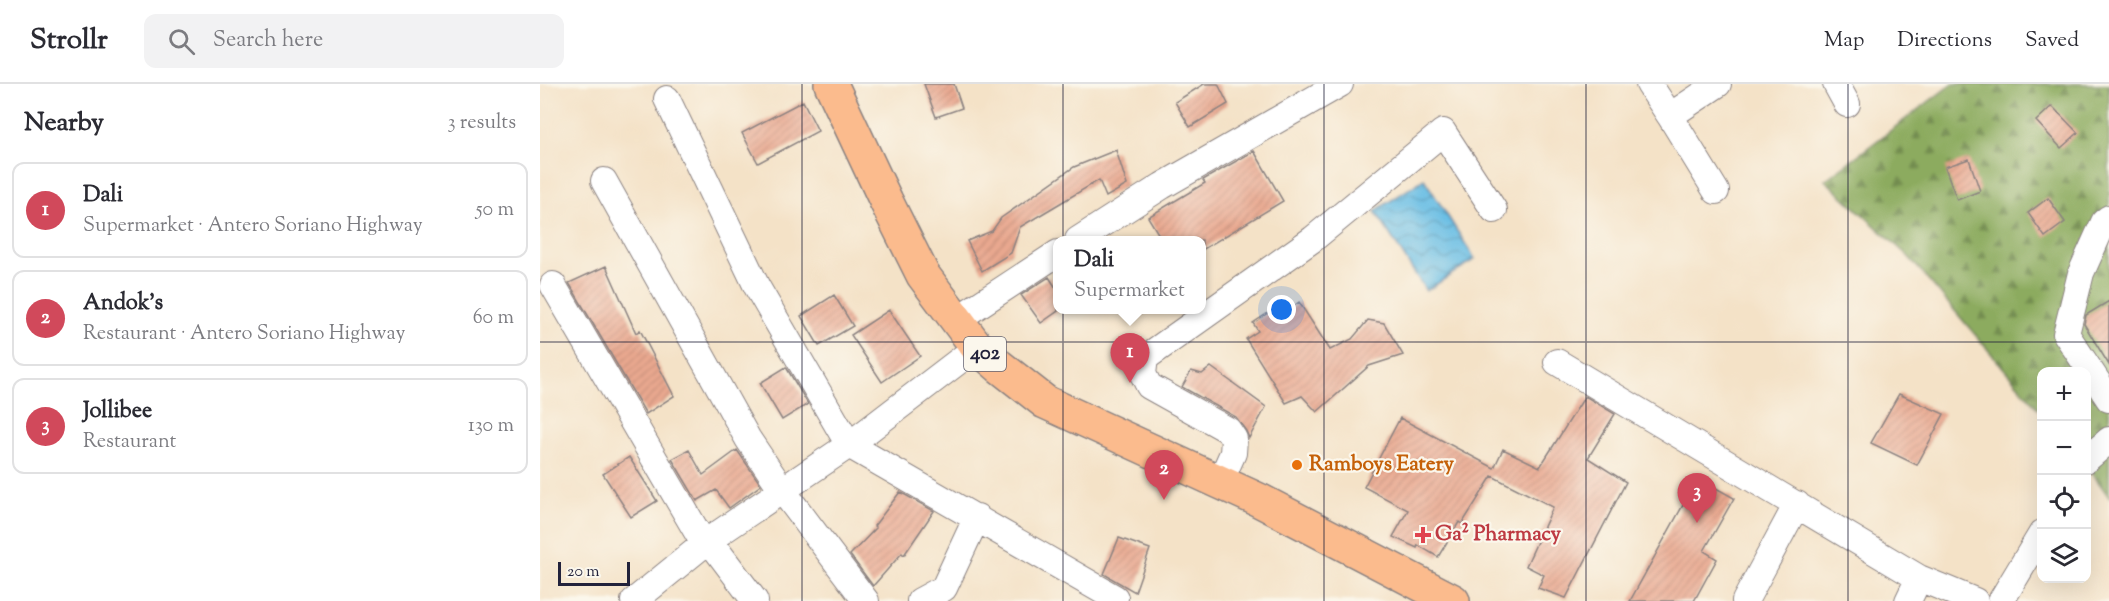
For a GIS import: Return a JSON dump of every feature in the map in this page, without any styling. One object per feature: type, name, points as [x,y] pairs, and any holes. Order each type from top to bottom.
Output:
[{"type":"main road","name":"402","points":[[831,84],[923,275],[977,346],[1045,402],[1259,500],[1453,601]]},
{"type":"street","points":[[1084,236],[1162,186],[1340,84]]},
{"type":"street","points":[[1649,84],[1716,191]]},
{"type":"street","points":[[1670,116],[1718,84]]},
{"type":"street","points":[[667,99],[757,287],[849,445],[1115,598],[1113,601]]},
{"type":"street","points":[[1220,482],[1233,453],[1234,439],[1228,430],[1149,386],[1143,374],[1146,358],[1312,239],[1443,132],[1494,210]]},
{"type":"street","points":[[604,181],[748,439],[783,491],[866,601]]},
{"type":"street","points":[[2109,218],[2104,222],[2081,273],[2066,334],[2109,399]]},
{"type":"street","points":[[956,320],[1053,257]]},
{"type":"street","points":[[553,285],[706,542],[755,601]]},
{"type":"street","points":[[645,598],[706,542],[849,445],[977,346]]},
{"type":"street","points":[[1557,362],[1919,578],[1975,601]]},
{"type":"street","points":[[2091,456],[2109,440]]},
{"type":"street","points":[[1745,601],[1797,504]]},
{"type":"street","points":[[920,601],[944,588],[977,517]]},
{"type":"street","points":[[2001,601],[2037,542]]},
{"type":"street","points":[[1908,601],[1919,578]]},
{"type":"green space","points":[[1952,84],[2109,84],[2109,497],[2091,472],[2091,367],[2037,367],[2037,407],[1908,256],[1825,180]]},
{"type":"water","points":[[1424,179],[1475,259],[1426,291],[1375,211]]},
{"type":"building","points":[[924,84],[954,84],[962,108],[936,117]]},
{"type":"building","points":[[1204,84],[1218,84],[1228,104],[1190,127],[1175,102]]},
{"type":"building","points":[[803,101],[818,131],[758,163],[742,133]]},
{"type":"building","points":[[2052,106],[2078,133],[2061,148],[2036,121]]},
{"type":"building","points":[[1116,150],[1127,185],[1106,197],[1099,180],[1020,227],[1011,253],[982,271],[967,241],[992,231],[1001,218],[1074,167]]},
{"type":"building","points":[[1254,151],[1283,201],[1206,248],[1206,236],[1160,236],[1148,217],[1205,183],[1203,180]]},
{"type":"building","points":[[1969,159],[1980,191],[1957,200],[1945,167]]},
{"type":"building","points":[[2048,198],[2065,222],[2045,237],[2028,213]]},
{"type":"building","points":[[606,266],[636,333],[640,330],[674,396],[646,414],[569,283]]},
{"type":"building","points":[[1049,277],[1053,283],[1054,314],[1041,323],[1021,295]]},
{"type":"building","points":[[834,295],[853,326],[819,346],[801,316]]},
{"type":"building","points":[[2109,301],[2109,365],[2084,324],[2086,315]]},
{"type":"building","points":[[1299,302],[1330,350],[1352,339],[1368,320],[1384,323],[1403,355],[1369,366],[1317,412],[1302,396],[1286,403],[1246,339],[1258,331],[1253,323],[1280,305],[1286,312]]},
{"type":"building","points":[[889,310],[920,356],[882,382],[851,335]]},
{"type":"building","points":[[786,367],[808,404],[782,420],[760,383]]},
{"type":"building","points":[[1211,367],[1266,407],[1249,438],[1236,417],[1182,387],[1191,371],[1202,374]]},
{"type":"building","points":[[1899,394],[1944,414],[1917,465],[1871,443]]},
{"type":"building","points":[[1585,396],[1615,414],[1588,458],[1626,482],[1566,598],[1538,588],[1544,575],[1526,566],[1553,507],[1492,476],[1462,524],[1459,522],[1438,557],[1418,545],[1417,548],[1393,537],[1408,510],[1364,487],[1400,418],[1494,468],[1503,449],[1540,467]]},
{"type":"building","points":[[689,450],[703,475],[737,450],[761,485],[729,508],[716,490],[697,501],[672,459]]},
{"type":"building","points":[[629,457],[657,501],[631,517],[603,474]]},
{"type":"building","points":[[1698,478],[1734,498],[1704,551],[1717,559],[1694,601],[1630,601]]},
{"type":"building","points":[[900,492],[934,511],[904,555],[902,553],[873,586],[850,555],[876,528],[874,526]]},
{"type":"building","points":[[1119,538],[1150,549],[1135,592],[1104,574]]},
{"type":"place","name":"Dali","points":[[1130,383]]},
{"type":"place","name":"Ramboys Eatery","points":[[1297,465]]},
{"type":"place","name":"Andok's","points":[[1164,500]]},
{"type":"place","name":"Jollibee","points":[[1697,523]]},
{"type":"place","name":"Ga² Pharmacy","points":[[1423,535]]}]
